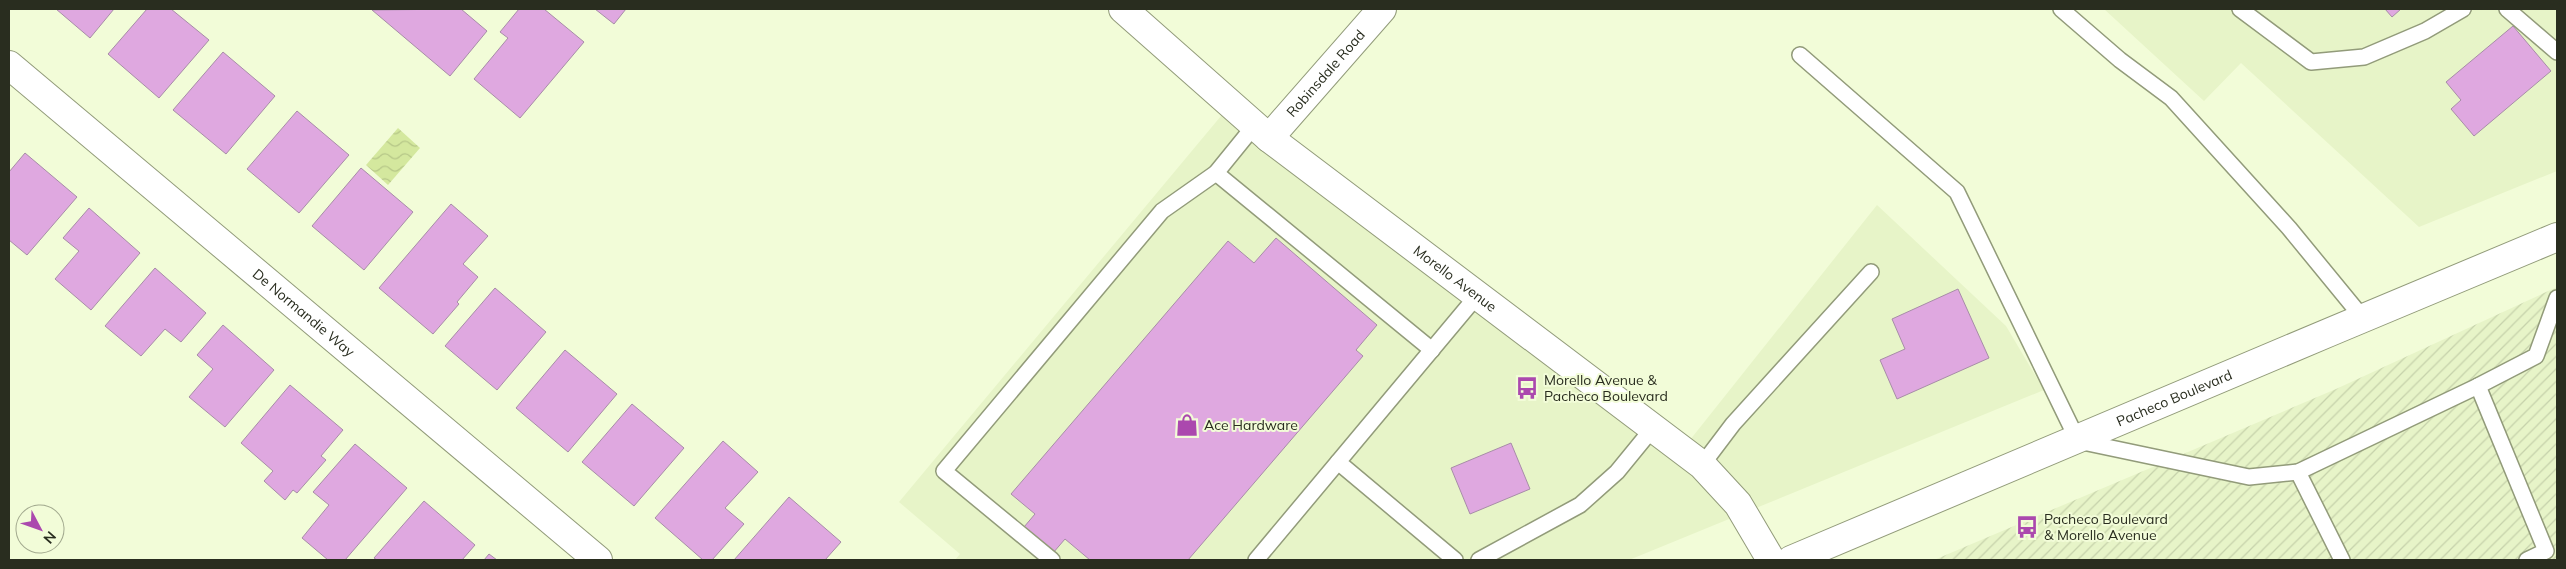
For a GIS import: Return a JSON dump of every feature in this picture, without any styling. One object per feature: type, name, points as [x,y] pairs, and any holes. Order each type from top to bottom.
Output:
[{"type":"street","name":"Morello Avenue","points":[[1123,9],[1262,131],[1476,296],[1702,465],[1738,504],[1771,560]]},
{"type":"street","name":"Robinsdale Road","points":[[1262,131],[1382,9]]},
{"type":"street","name":"De Normandie Way","points":[[9,65],[598,560]]},
{"type":"street","name":"Pacheco Boulevard","points":[[1792,560],[2078,441],[2362,317],[2557,237]]},
{"type":"lane","points":[[2061,9],[2120,60],[2171,98],[2289,228],[2362,317]]},
{"type":"lane","points":[[2240,9],[2311,62],[2364,57],[2425,31],[2463,9]]},
{"type":"lane","points":[[2507,9],[2557,52]]},
{"type":"lane","points":[[1800,55],[1958,192],[2078,441],[2249,476],[2298,472],[2478,386],[2536,356],[2557,298]]},
{"type":"lane","points":[[1052,560],[944,471],[1162,211],[1216,173],[1262,131]]},
{"type":"lane","points":[[1216,173],[1432,350]]},
{"type":"lane","points":[[1702,465],[1733,424],[1871,272]]},
{"type":"lane","points":[[1256,560],[1476,296]]},
{"type":"lane","points":[[2478,386],[2546,551],[2526,560]]},
{"type":"lane","points":[[1479,560],[1580,506],[1617,472],[1653,428]]},
{"type":"lane","points":[[1338,462],[1455,560]]},
{"type":"lane","points":[[2298,472],[2342,560]]},
{"type":"shaded area","points":[[2104,9],[2557,9],[2557,171],[2419,227],[2241,63],[2204,101]]},
{"type":"shaded area","points":[[1231,104],[1682,450],[1877,205],[2006,326],[2044,390],[1629,560],[955,560],[960,554],[899,502]]},
{"type":"shaded area","points":[[2557,287],[2557,560],[1934,560],[2336,389]]},
{"type":"water","points":[[398,128],[420,148],[388,185],[366,165]]},
{"type":"building","points":[[56,9],[114,9],[90,38]]},
{"type":"building","points":[[147,9],[171,9],[209,40],[159,98],[108,54]]},
{"type":"building","points":[[461,9],[487,31],[450,76],[372,10]]},
{"type":"building","points":[[519,9],[544,9],[584,42],[520,118],[474,79],[508,38],[500,32]]},
{"type":"building","points":[[595,9],[626,9],[614,24]]},
{"type":"building","points":[[2385,9],[2401,9],[2392,17]]},
{"type":"building","points":[[2513,26],[2551,71],[2474,136],[2451,109],[2461,100],[2446,82]]},
{"type":"building","points":[[223,52],[275,96],[226,154],[173,110]]},
{"type":"building","points":[[297,111],[349,155],[299,213],[247,169]]},
{"type":"building","points":[[25,153],[77,197],[27,255],[9,240],[9,172]]},
{"type":"building","points":[[361,168],[413,212],[364,270],[312,226]]},
{"type":"building","points":[[451,204],[488,236],[463,264],[478,277],[457,302],[459,304],[433,334],[379,288]]},
{"type":"building","points":[[89,208],[140,253],[91,310],[55,279],[79,251],[63,238]]},
{"type":"building","name":"Ace Hardware","points":[[1276,238],[1377,325],[1356,350],[1363,356],[1188,560],[1090,560],[1065,539],[1053,553],[1024,527],[1035,514],[1011,494],[1228,241],[1254,263]]},
{"type":"building","points":[[155,268],[206,313],[181,342],[165,329],[141,356],[105,326]]},
{"type":"building","points":[[495,288],[546,332],[497,390],[445,346]]},
{"type":"building","points":[[1958,289],[1989,358],[1897,399],[1880,360],[1905,349],[1892,319]]},
{"type":"building","points":[[223,325],[274,370],[225,427],[189,397],[213,369],[197,355]]},
{"type":"building","points":[[565,350],[617,394],[568,452],[516,408]]},
{"type":"building","points":[[290,385],[343,430],[321,456],[326,460],[297,493],[293,490],[285,500],[264,481],[273,471],[241,443]]},
{"type":"building","points":[[632,404],[684,448],[634,506],[582,462]]},
{"type":"building","points":[[723,441],[758,472],[725,508],[744,524],[712,560],[703,560],[655,518]]},
{"type":"building","points":[[1511,443],[1530,489],[1470,514],[1451,468]]},
{"type":"building","points":[[355,444],[407,488],[345,560],[328,560],[302,538],[329,505],[313,492]]},
{"type":"building","points":[[789,497],[841,542],[825,560],[734,560]]},
{"type":"building","points":[[424,501],[475,545],[462,560],[377,560],[374,558]]},
{"type":"building","points":[[489,554],[497,560],[484,560]]},
{"type":"place","name":"Morello Avenue & Pacheco Boulevard","points":[[1527,388]]},
{"type":"place","name":"Ace Hardware","points":[[1187,425]]},
{"type":"place","name":"Pacheco Boulevard & Morello Avenue","points":[[2027,527]]}]
